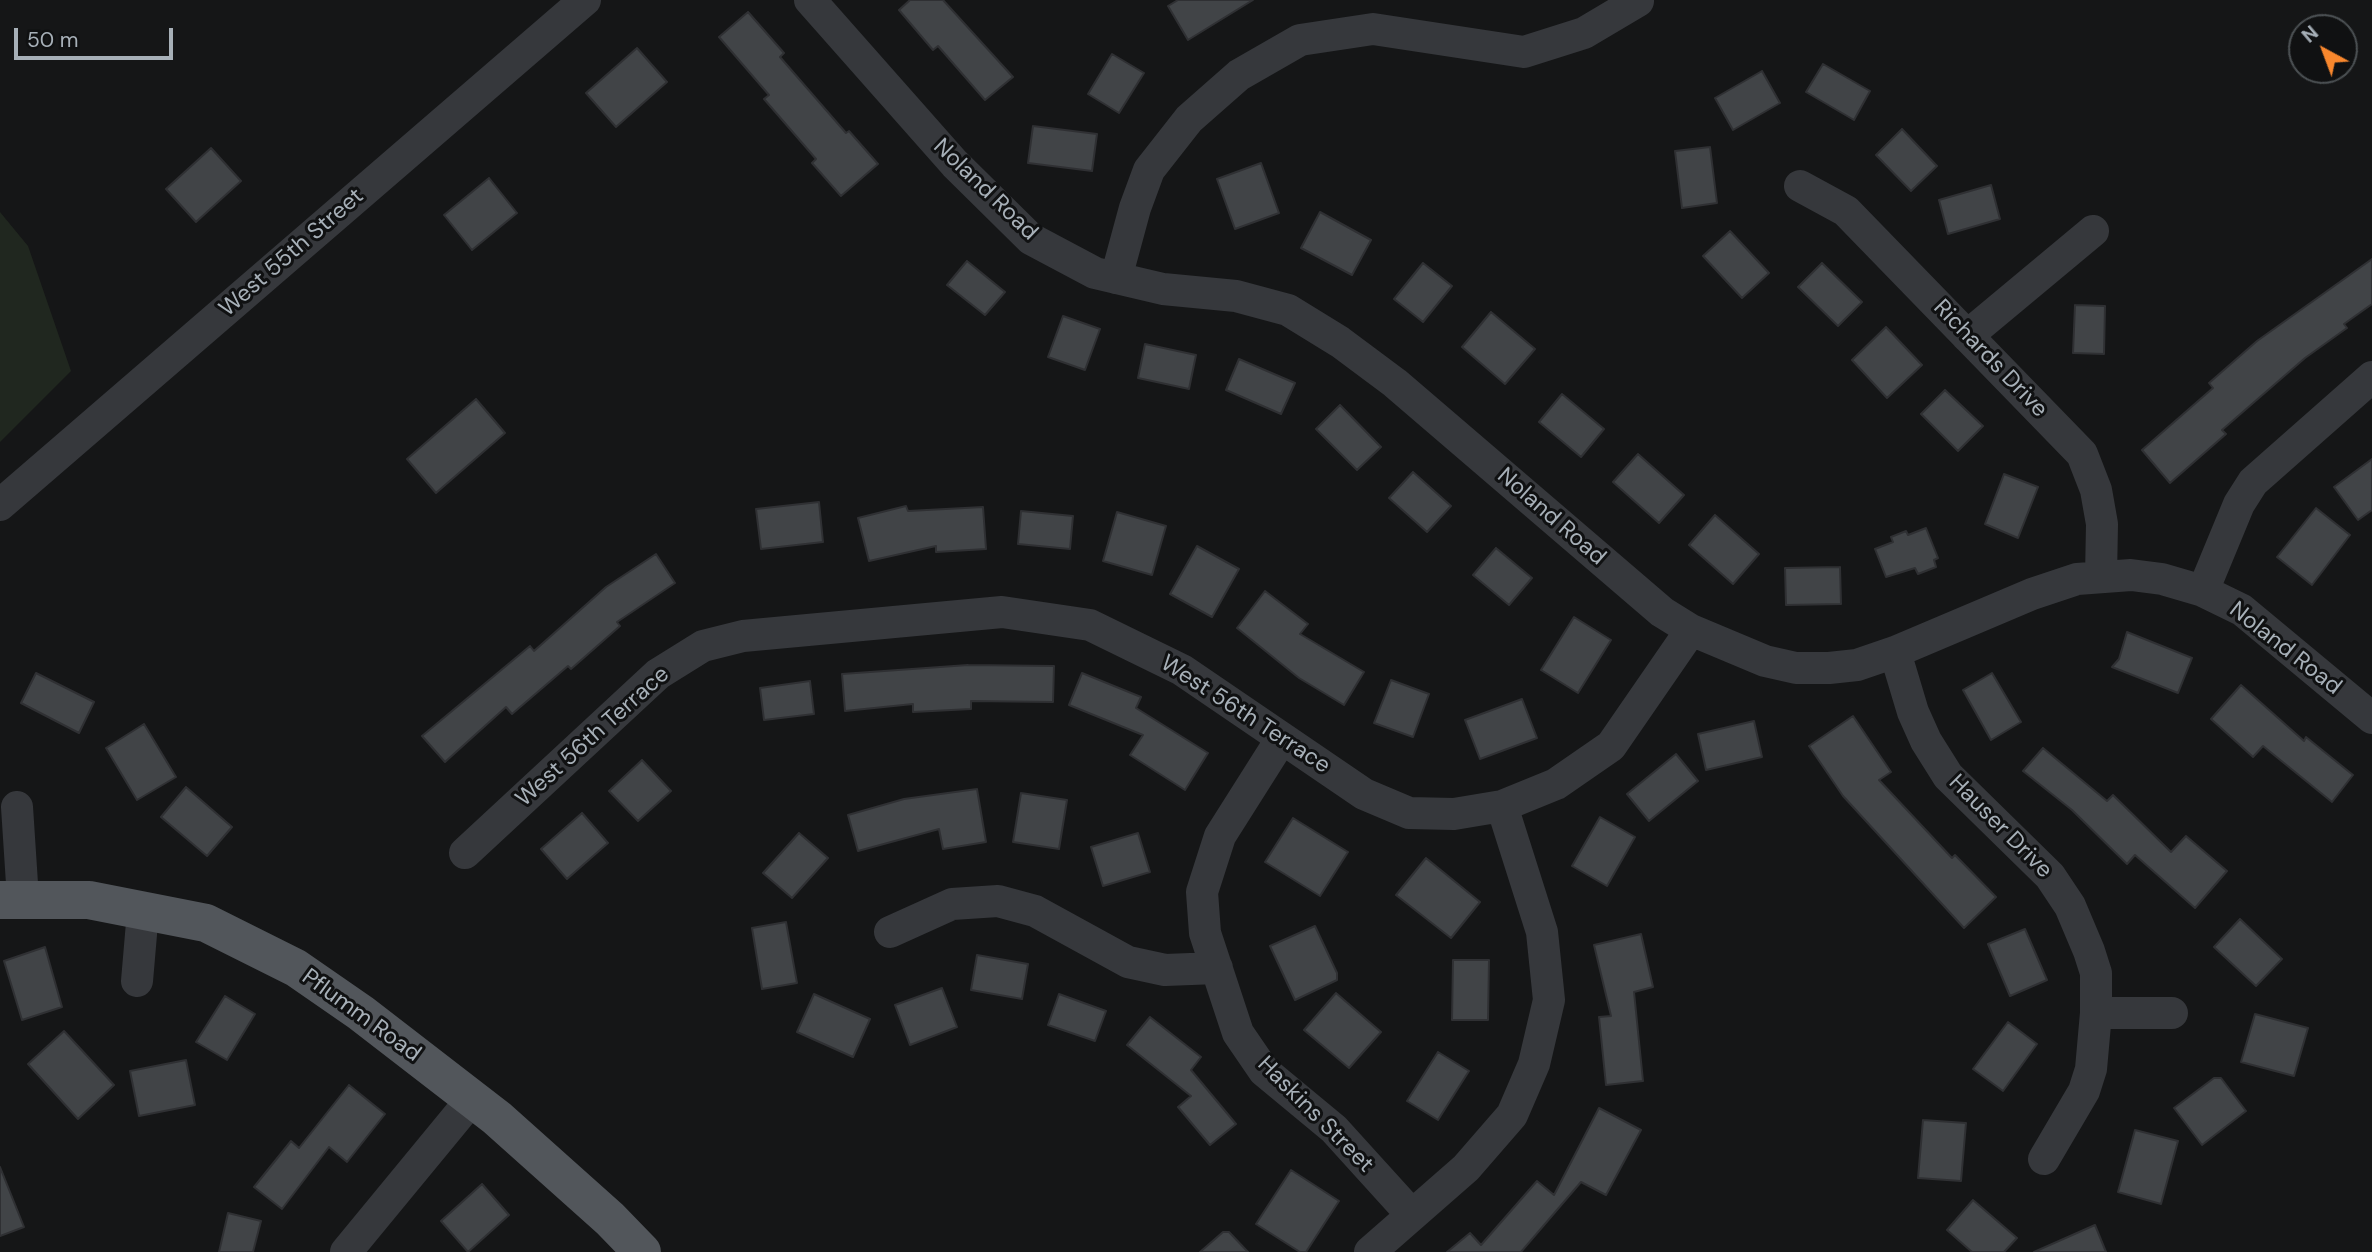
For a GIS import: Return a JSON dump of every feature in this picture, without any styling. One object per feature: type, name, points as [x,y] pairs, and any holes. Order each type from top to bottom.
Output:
[{"type":"main road","name":"Pflumm Road","points":[[11,899],[89,900],[206,923],[296,968],[361,1013],[472,1099],[610,1219],[642,1252]]},
{"type":"street","name":"West 55th Street","points":[[0,505],[585,0]]},
{"type":"street","name":"Noland Road","points":[[810,0],[955,164],[1031,239],[1095,273],[1163,289],[1236,296],[1288,310],[1330,336],[1395,383],[1662,612],[1691,630],[1765,661],[1796,668],[1857,665],[1895,652],[2032,594],[2077,579],[2131,575],[2203,591],[2242,610],[2372,718]]},
{"type":"street","points":[[1116,278],[1135,208],[1149,170],[1189,119],[1239,75],[1300,40],[1373,29],[1524,52],[1584,33],[1638,1]]},
{"type":"street","name":"Richards Drive","points":[[1800,186],[1846,211],[2082,454],[2096,490],[2102,524],[2101,578]]},
{"type":"street","points":[[1967,336],[2092,231]]},
{"type":"street","points":[[2203,591],[2239,504],[2253,482],[2372,377]]},
{"type":"street","name":"West 56th Terrace","points":[[465,853],[658,674],[702,646],[743,636],[1002,612],[1090,625],[1182,670],[1364,794],[1409,813],[1454,814],[1502,806],[1556,783],[1611,746],[1691,630]]},
{"type":"street","name":"Hauser Drive","points":[[1895,652],[1913,712],[1926,741],[1948,776],[2036,860],[2070,906],[2096,972],[2096,1013],[2091,1069],[2084,1091],[2044,1159]]},
{"type":"street","name":"Haskins Street","points":[[1282,738],[1220,836],[1202,891],[1205,933],[1238,1033],[1265,1071],[1334,1129],[1412,1215]]},
{"type":"street","points":[[1370,1252],[1466,1168],[1512,1115],[1534,1064],[1549,1000],[1542,932],[1502,806]]},
{"type":"street","name":"Pflumm Road","points":[[11,899],[17,807]]},
{"type":"street","points":[[890,932],[952,904],[998,901],[1035,911],[1128,962],[1165,970],[1217,968]]},
{"type":"street","points":[[137,981],[143,911]]},
{"type":"street","points":[[2096,1013],[2172,1013]]},
{"type":"street","points":[[346,1252],[472,1099]]},
{"type":"shaded area","points":[[0,212],[28,246],[71,371],[0,442]]},
{"type":"building","points":[[910,0],[943,0],[1013,77],[985,100],[938,46],[933,50],[899,10]]},
{"type":"building","points":[[1178,0],[1253,0],[1188,40],[1168,6]]},
{"type":"building","points":[[748,12],[784,53],[780,57],[846,133],[849,131],[878,164],[841,196],[812,163],[816,159],[764,99],[769,95],[719,37]]},
{"type":"building","points":[[637,48],[667,82],[616,127],[586,93]]},
{"type":"building","points":[[1112,54],[1144,73],[1119,113],[1088,94]]},
{"type":"building","points":[[1823,64],[1870,91],[1854,120],[1806,92]]},
{"type":"building","points":[[1762,71],[1780,103],[1733,130],[1715,98]]},
{"type":"building","points":[[1033,126],[1097,134],[1092,171],[1028,163]]},
{"type":"building","points":[[1902,129],[1937,166],[1911,191],[1876,155]]},
{"type":"building","points":[[1710,147],[1717,203],[1682,208],[1675,151]]},
{"type":"building","points":[[211,148],[241,181],[196,222],[166,189]]},
{"type":"building","points":[[1261,163],[1279,213],[1235,229],[1217,179]]},
{"type":"building","points":[[489,178],[517,213],[472,250],[444,215]]},
{"type":"building","points":[[1991,185],[2000,219],[1948,234],[1939,200]]},
{"type":"building","points":[[1320,212],[1371,240],[1352,275],[1301,248]]},
{"type":"building","points":[[1730,231],[1769,273],[1742,298],[1703,256]]},
{"type":"building","points":[[2372,259],[2372,304],[2344,324],[2347,328],[2305,358],[2222,430],[2226,434],[2170,483],[2142,450],[2213,388],[2209,383],[2257,341]]},
{"type":"building","points":[[967,261],[1005,292],[985,315],[947,285]]},
{"type":"building","points":[[1423,263],[1452,286],[1423,322],[1394,299]]},
{"type":"building","points":[[1822,263],[1862,302],[1838,326],[1798,287]]},
{"type":"building","points":[[2075,305],[2105,306],[2104,354],[2073,353]]},
{"type":"building","points":[[1491,312],[1535,349],[1505,384],[1462,347]]},
{"type":"building","points":[[1063,316],[1100,329],[1085,370],[1048,357]]},
{"type":"building","points":[[1886,327],[1922,365],[1887,398],[1852,360]]},
{"type":"building","points":[[1145,344],[1196,355],[1189,389],[1138,378]]},
{"type":"building","points":[[1239,359],[1295,383],[1281,414],[1226,390]]},
{"type":"building","points":[[1945,390],[1983,426],[1958,451],[1921,414]]},
{"type":"building","points":[[1562,394],[1604,429],[1581,457],[1539,422]]},
{"type":"building","points":[[476,399],[505,433],[436,493],[407,459]]},
{"type":"building","points":[[1340,405],[1381,447],[1357,470],[1316,429]]},
{"type":"building","points":[[1638,454],[1684,495],[1659,523],[1613,482]]},
{"type":"building","points":[[2372,459],[2372,510],[2358,520],[2334,487]]},
{"type":"building","points":[[1413,472],[1451,506],[1427,532],[1389,498]]},
{"type":"building","points":[[2004,474],[2038,487],[2018,538],[1985,524]]},
{"type":"building","points":[[819,502],[823,542],[761,549],[756,509]]},
{"type":"building","points":[[906,506],[908,511],[983,507],[986,549],[936,552],[936,546],[869,561],[858,518]]},
{"type":"building","points":[[2316,508],[2350,535],[2312,585],[2277,557]]},
{"type":"building","points":[[1021,511],[1073,516],[1070,549],[1018,544]]},
{"type":"building","points":[[1117,512],[1166,526],[1152,575],[1103,561]]},
{"type":"building","points":[[1715,515],[1759,554],[1733,584],[1689,545]]},
{"type":"building","points":[[1926,528],[1938,558],[1934,560],[1936,567],[1918,574],[1915,568],[1886,577],[1875,549],[1893,542],[1891,537],[1906,531],[1908,535]]},
{"type":"building","points":[[1197,546],[1239,569],[1212,617],[1170,594]]},
{"type":"building","points":[[1496,548],[1532,578],[1509,605],[1473,575]]},
{"type":"building","points":[[656,554],[675,583],[617,622],[620,626],[571,669],[568,666],[512,714],[506,707],[445,762],[422,736],[530,646],[534,651],[606,587]]},
{"type":"building","points":[[1840,567],[1841,604],[1786,605],[1785,568]]},
{"type":"building","points":[[1265,591],[1308,624],[1300,634],[1364,672],[1344,705],[1299,678],[1237,628]]},
{"type":"building","points":[[1574,617],[1611,640],[1578,693],[1541,670]]},
{"type":"building","points":[[2127,632],[2192,658],[2178,693],[2112,667],[2119,659]]},
{"type":"building","points":[[968,665],[1054,666],[1053,702],[971,701],[971,709],[913,712],[913,704],[845,711],[842,674]]},
{"type":"building","points":[[36,673],[94,702],[79,733],[21,703]]},
{"type":"building","points":[[1082,673],[1141,697],[1136,708],[1208,753],[1185,790],[1130,755],[1143,735],[1069,705]]},
{"type":"building","points":[[1992,673],[2021,722],[1991,740],[1963,690]]},
{"type":"building","points":[[1391,680],[1429,694],[1413,737],[1374,723]]},
{"type":"building","points":[[810,681],[814,714],[764,720],[760,688]]},
{"type":"building","points":[[2241,685],[2304,741],[2306,737],[2353,775],[2332,802],[2263,746],[2253,757],[2211,719]]},
{"type":"building","points":[[1522,699],[1537,738],[1480,759],[1465,720]]},
{"type":"building","points":[[1853,716],[1891,772],[1879,780],[1952,858],[1955,855],[1996,897],[1964,928],[1843,796],[1809,746]]},
{"type":"building","points":[[1754,721],[1762,757],[1706,770],[1698,734]]},
{"type":"building","points":[[144,724],[176,777],[137,800],[106,748]]},
{"type":"building","points":[[2043,748],[2107,801],[2113,795],[2171,852],[2186,836],[2227,871],[2195,908],[2135,855],[2127,864],[2072,810],[2023,771]]},
{"type":"building","points":[[1676,754],[1698,781],[1649,821],[1627,794]]},
{"type":"building","points":[[642,760],[671,791],[638,821],[609,791]]},
{"type":"building","points":[[186,787],[232,827],[207,856],[161,817]]},
{"type":"building","points":[[977,789],[986,842],[943,849],[939,829],[858,851],[848,815],[904,799]]},
{"type":"building","points":[[1021,793],[1067,800],[1059,849],[1013,842]]},
{"type":"building","points":[[582,813],[608,843],[567,879],[541,849]]},
{"type":"building","points":[[1600,817],[1635,837],[1607,886],[1572,866]]},
{"type":"building","points":[[1293,818],[1348,852],[1320,896],[1265,862]]},
{"type":"building","points":[[799,833],[828,858],[792,898],[763,873]]},
{"type":"building","points":[[1138,833],[1150,872],[1103,886],[1091,847]]},
{"type":"building","points":[[1426,858],[1480,902],[1451,938],[1396,895]]},
{"type":"building","points":[[2240,919],[2282,959],[2256,986],[2214,947]]},
{"type":"building","points":[[786,922],[797,983],[762,989],[752,928]]},
{"type":"building","points":[[1315,926],[1337,973],[1337,980],[1295,1000],[1270,946]]},
{"type":"building","points":[[2025,929],[2047,980],[2010,996],[1988,944]]},
{"type":"building","points":[[1641,934],[1653,987],[1634,992],[1643,1081],[1606,1085],[1599,1017],[1611,1016],[1594,945]]},
{"type":"building","points":[[45,947],[62,1007],[22,1020],[4,961]]},
{"type":"building","points":[[977,955],[1028,964],[1022,999],[971,990]]},
{"type":"building","points":[[1453,960],[1489,960],[1488,1020],[1452,1020]]},
{"type":"building","points":[[942,988],[957,1027],[910,1045],[895,1005]]},
{"type":"building","points":[[1336,993],[1381,1032],[1349,1068],[1304,1030]]},
{"type":"building","points":[[814,994],[870,1019],[853,1057],[797,1032]]},
{"type":"building","points":[[1059,994],[1106,1011],[1095,1041],[1048,1025]]},
{"type":"building","points":[[225,996],[255,1014],[227,1060],[196,1042]]},
{"type":"building","points":[[2255,1014],[2308,1028],[2294,1076],[2241,1062]]},
{"type":"building","points":[[1150,1017],[1201,1057],[1191,1070],[1236,1124],[1210,1145],[1178,1107],[1191,1096],[1127,1045]]},
{"type":"building","points":[[2008,1022],[2037,1044],[2003,1091],[1973,1069]]},
{"type":"building","points":[[64,1031],[114,1085],[78,1119],[28,1064]]},
{"type":"building","points":[[1438,1052],[1469,1071],[1438,1120],[1407,1101]]},
{"type":"building","points":[[186,1060],[195,1105],[139,1116],[130,1071]]},
{"type":"building","points":[[2214,1078],[2221,1078],[2246,1111],[2202,1145],[2174,1108]]},
{"type":"building","points":[[349,1085],[385,1114],[347,1162],[329,1147],[282,1209],[254,1187],[291,1141],[299,1148]]},
{"type":"building","points":[[1599,1108],[1641,1130],[1606,1195],[1581,1182],[1521,1252],[1447,1252],[1470,1233],[1481,1245],[1537,1181],[1554,1195]]},
{"type":"building","points":[[1923,1120],[1966,1123],[1961,1181],[1918,1178]]},
{"type":"building","points":[[2135,1130],[2178,1141],[2161,1204],[2118,1192]]},
{"type":"building","points":[[0,1167],[24,1227],[0,1236]]},
{"type":"building","points":[[1291,1170],[1339,1201],[1306,1252],[1300,1252],[1256,1224]]},
{"type":"building","points":[[482,1184],[509,1215],[468,1252],[441,1221]]},
{"type":"building","points":[[1973,1200],[2017,1238],[2004,1252],[1972,1252],[1947,1230]]},
{"type":"building","points":[[228,1213],[261,1221],[253,1252],[219,1252]]},
{"type":"building","points":[[2095,1225],[2106,1252],[2034,1252]]},
{"type":"building","points":[[1223,1232],[1229,1232],[1248,1252],[1200,1252]]}]
